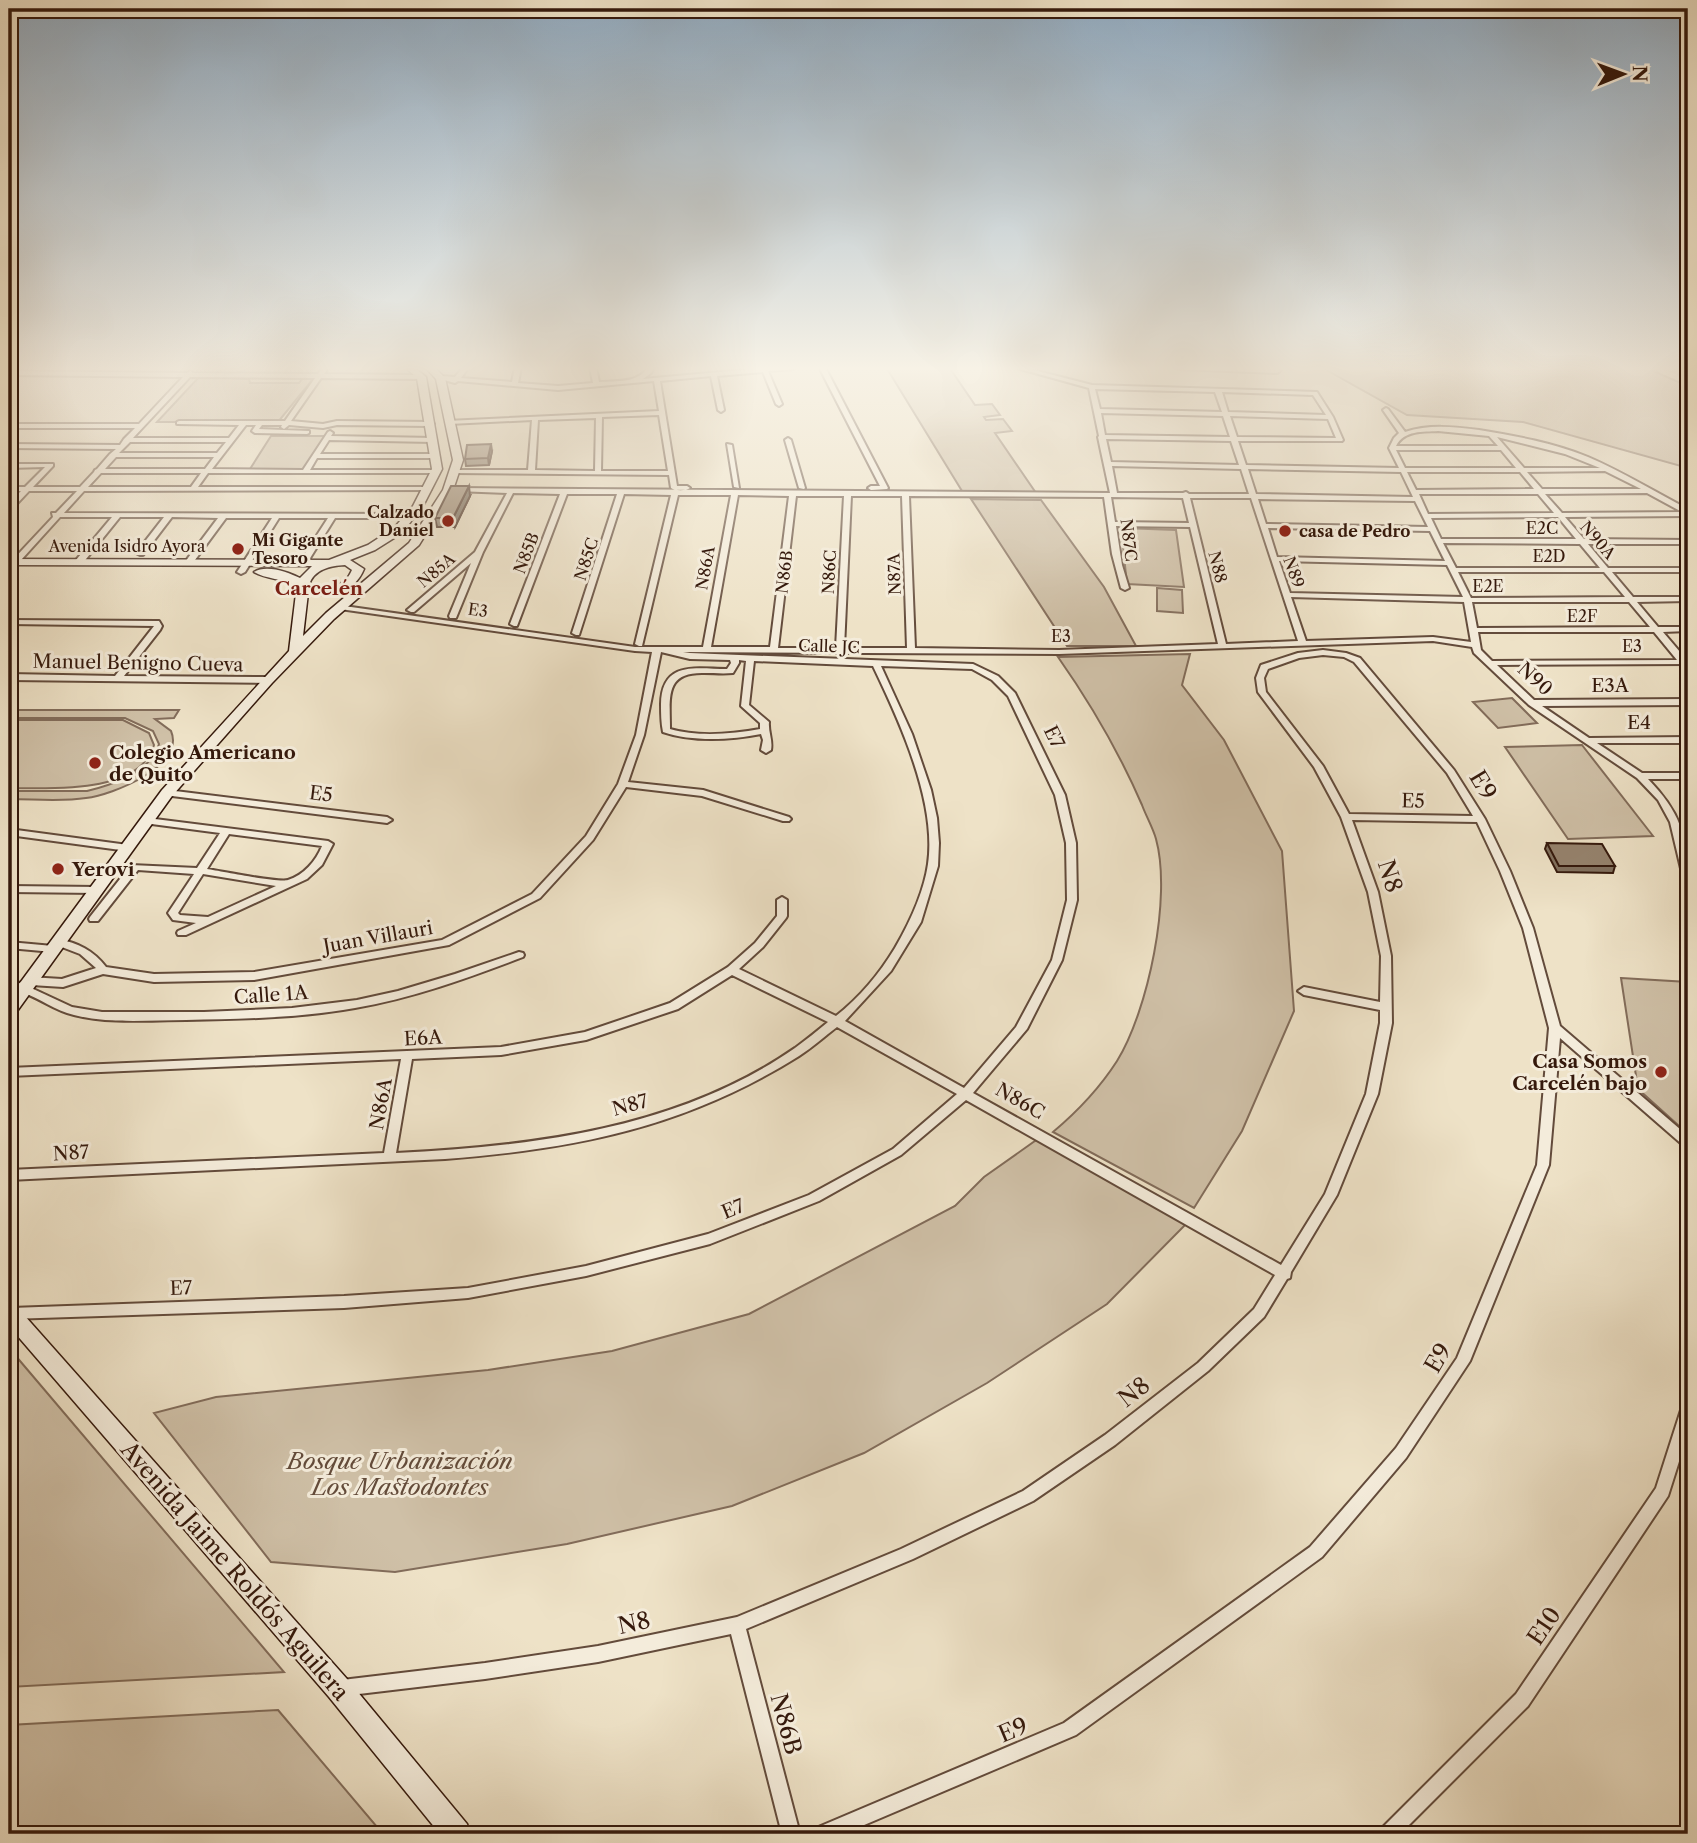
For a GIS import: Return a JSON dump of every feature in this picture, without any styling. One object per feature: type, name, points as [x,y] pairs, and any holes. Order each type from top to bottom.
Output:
[{"type":"street","points":[[305,472],[317,453]]},
{"type":"street","points":[[295,651],[315,612],[305,586],[313,571],[380,545],[404,527],[436,472],[435,453]]},
{"type":"street","points":[[9,1010],[20,989],[56,946],[167,793],[295,651],[315,612],[343,603],[413,545],[448,490],[456,472],[456,453]]},
{"type":"street","points":[[531,472],[532,453]]},
{"type":"street","points":[[598,453],[598,473]]},
{"type":"street","points":[[668,453],[674,488],[793,494],[1415,495],[1648,491]]},
{"type":"street","name":"N86A","points":[[707,648],[736,491],[730,453]]},
{"type":"street","points":[[792,453],[802,488]]},
{"type":"street","points":[[448,490],[675,494],[802,488],[885,488],[867,453]]},
{"type":"street","name":"N87C","points":[[1105,453],[1116,565],[1125,588]]},
{"type":"street","name":"N89","points":[[1240,453],[1303,644]]},
{"type":"street","points":[[1395,453],[1468,600],[1475,630],[1475,645]]},
{"type":"street","name":"N90A","points":[[1506,453],[1686,662]]},
{"type":"street","points":[[1566,453],[1609,470],[1688,513]]},
{"type":"street","points":[[10,566],[112,455],[220,455]]},
{"type":"street","points":[[192,490],[220,455]]},
{"type":"street","points":[[315,456],[436,456]]},
{"type":"street","points":[[1108,464],[1403,470],[1609,470]]},
{"type":"street","points":[[9,466],[51,465],[9,507]]},
{"type":"street","points":[[97,471],[436,472]]},
{"type":"street","points":[[456,472],[671,473]]},
{"type":"street","points":[[9,489],[428,489]]},
{"type":"street","name":"N85A","points":[[453,616],[479,552],[510,491]]},
{"type":"street","name":"N85B","points":[[514,625],[564,492]]},
{"type":"street","name":"N85C","points":[[576,633],[621,493]]},
{"type":"street","name":"Juan Villauri","points":[[20,989],[63,983],[103,970],[153,978],[254,976],[445,943],[536,896],[590,838],[623,784],[640,735],[675,494]]},
{"type":"street","name":"N86B","points":[[774,649],[793,494]]},
{"type":"street","name":"N88","points":[[1186,494],[1223,647]]},
{"type":"street","name":"N86C","points":[[840,651],[848,495]]},
{"type":"street","name":"N87A","points":[[905,495],[911,652]]},
{"type":"street","points":[[1425,516],[1688,513]]},
{"type":"street","points":[[55,515],[412,516]]},
{"type":"street","points":[[79,562],[118,515]]},
{"type":"street","points":[[140,552],[170,515]]},
{"type":"street","points":[[189,562],[224,515]]},
{"type":"street","points":[[244,567],[277,515]]},
{"type":"street","points":[[303,564],[334,515]]},
{"type":"street","points":[[1114,524],[1193,525]]},
{"type":"street","points":[[1263,526],[1432,529]]},
{"type":"street","name":"E2C","points":[[1438,541],[1688,542]]},
{"type":"street","name":"N85A","points":[[411,610],[479,552]]},
{"type":"street","name":"E2D","points":[[1274,559],[1606,571],[1688,570]]},
{"type":"street","name":"Avenida Isidro Ayora","points":[[10,566],[79,562],[189,562],[244,567],[284,575],[305,586]]},
{"type":"street","points":[[332,563],[345,562],[357,566],[358,574],[350,583],[343,603]]},
{"type":"street","name":"Avenida Isidro Ayora","points":[[10,566],[244,567],[332,563]]},
{"type":"street","points":[[305,586],[329,591],[350,583]]},
{"type":"street","name":"E3","points":[[305,586],[321,601],[411,610],[576,633],[652,648]]},
{"type":"street","name":"E2E","points":[[1287,595],[1468,600],[1688,599]]},
{"type":"street","name":"E3","points":[[343,603],[635,649],[911,652],[991,648],[1223,647],[1433,639],[1475,645]]},
{"type":"street","points":[[9,622],[156,623],[156,630],[118,678]]},
{"type":"street","name":"E2F","points":[[1475,630],[1688,629]]},
{"type":"street","name":"N90","points":[[1475,645],[1477,651],[1532,703],[1640,776],[1662,799],[1675,822],[1687,874]]},
{"type":"street","name":"Calle JC","points":[[652,648],[690,656],[949,664],[973,667],[991,674]]},
{"type":"street","name":"E9","points":[[822,1834],[1070,1729],[1316,1552],[1401,1453],[1463,1362],[1543,1166],[1555,1028],[1528,928],[1505,870],[1480,819],[1451,772],[1357,660],[1337,653],[1311,654],[1277,661]]},
{"type":"street","points":[[734,657],[734,668],[730,671],[692,670],[671,677],[667,685],[666,730],[682,733],[751,734],[764,731]]},
{"type":"street","points":[[750,658],[745,706],[765,722],[764,731],[768,740],[766,750]]},
{"type":"street","name":"N8","points":[[338,1688],[485,1671],[598,1654],[737,1625],[907,1554],[1028,1496],[1110,1440],[1203,1367],[1259,1313],[1331,1195],[1372,1094],[1385,1023],[1386,956],[1373,892],[1346,817],[1318,766],[1262,692],[1260,678],[1264,667],[1277,661]]},
{"type":"street","name":"N87","points":[[9,1175],[472,1154],[579,1139],[678,1112],[768,1072],[838,1022],[882,978],[915,925],[933,865],[931,809],[918,764],[875,662]]},
{"type":"street","name":"E3","points":[[1492,663],[1686,662]]},
{"type":"street","name":"E7","points":[[10,1313],[344,1302],[468,1293],[586,1271],[710,1239],[814,1198],[897,1152],[966,1093],[1021,1030],[1056,960],[1072,901],[1071,843],[1060,795],[1012,695],[991,674]]},
{"type":"street","name":"Manuel Benigno Cueva","points":[[9,677],[267,680]]},
{"type":"street","name":"E3A","points":[[1532,703],[1688,702]]},
{"type":"street","name":"E4","points":[[1590,740],[1688,740]]},
{"type":"street","points":[[1640,776],[1688,776]]},
{"type":"street","points":[[623,784],[703,793],[786,819]]},
{"type":"street","name":"E5","points":[[167,793],[387,820]]},
{"type":"street","name":"E5","points":[[1346,817],[1480,819]]},
{"type":"street","points":[[147,821],[328,844],[309,873],[182,933]]},
{"type":"street","points":[[1675,822],[1688,822]]},
{"type":"street","points":[[208,920],[177,918],[173,913],[227,830]]},
{"type":"street","points":[[10,834],[128,848]]},
{"type":"street","points":[[94,919],[132,868],[139,866],[201,871],[285,884]]},
{"type":"street","points":[[9,889],[97,890]]},
{"type":"street","name":"E6A","points":[[9,1072],[501,1051],[586,1035],[674,1006],[732,970],[759,945],[782,916],[782,900]]},
{"type":"street","points":[[9,945],[71,944],[92,955],[103,970]]},
{"type":"street","name":"Calle 1A","points":[[20,989],[42,994],[53,1004],[79,1013],[148,1016],[295,1012],[357,1004],[417,990],[519,955]]},
{"type":"street","name":"N86C","points":[[732,970],[838,1022],[1285,1274]]},
{"type":"street","points":[[1304,992],[1385,1007]]},
{"type":"street","points":[[1555,1028],[1688,1143]]},
{"type":"street","name":"N86A","points":[[389,1158],[407,1056]]},
{"type":"street","name":"Avenida Jaime Roldós Aguilera","points":[[10,1313],[338,1688],[457,1834]]},
{"type":"street","name":"E10","points":[[1388,1834],[1522,1700],[1663,1491],[1688,1410]]},
{"type":"street","name":"N86B","points":[[737,1625],[791,1834]]},
{"type":"green space","points":[[260,453],[315,453],[305,469],[250,469]]},
{"type":"green space","points":[[939,453],[1009,453],[1036,493],[962,491]]},
{"type":"green space","points":[[1634,453],[1688,453],[1688,468]]},
{"type":"green space","points":[[971,499],[1041,500],[1104,587],[1136,646],[1067,646]]},
{"type":"green space","points":[[1121,528],[1176,530],[1184,587],[1127,584]]},
{"type":"green space","points":[[1157,588],[1182,590],[1183,613],[1157,611]]},
{"type":"green space","points":[[1190,654],[1182,685],[1224,740],[1282,851],[1294,1011],[1242,1131],[1194,1208],[1053,1132],[1095,1090],[1117,1061],[1128,1039],[1147,984],[1154,953],[1161,891],[1156,839],[1142,805],[1104,729],[1058,657]]},
{"type":"green space","points":[[1512,698],[1537,723],[1498,728],[1473,702]]},
{"type":"green space","points":[[9,710],[179,710],[174,718],[155,719],[171,731],[173,744],[168,756],[158,767],[128,785],[98,796],[57,800],[9,799],[9,791],[87,791],[119,781],[139,770],[155,754],[159,744],[153,731],[125,718],[9,718]]},
{"type":"green space","points":[[9,720],[123,720],[149,733],[154,745],[145,761],[131,773],[112,781],[68,788],[9,788]]},
{"type":"green space","points":[[1582,745],[1653,836],[1568,839],[1505,747]]},
{"type":"green space","points":[[1621,978],[1688,982],[1688,1134],[1638,1089]]},
{"type":"green space","name":"Bosque Urbanización Los Mastodontes","points":[[1042,1136],[1190,1220],[1107,1304],[987,1383],[864,1453],[732,1506],[567,1544],[395,1572],[271,1562],[154,1413],[216,1397],[488,1370],[612,1351],[749,1314],[955,1206],[984,1177]]},
{"type":"green space","points":[[9,1348],[284,1672],[9,1687]]},
{"type":"green space","points":[[278,1710],[383,1834],[9,1834],[9,1725]]},
{"type":"building","points":[[466,453],[489,453],[488,458],[465,459]]},
{"type":"building","points":[[451,486],[469,486],[453,518],[435,518]]},
{"type":"building","points":[[1547,843],[1602,844],[1615,866],[1559,866]]},
{"type":"place","name":"Calzado Daniel","points":[[448,521]]},
{"type":"place","name":"casa de Pedro","points":[[1285,531]]},
{"type":"place","name":"Mi Gigante Tesoro","points":[[238,549]]},
{"type":"place","name":"Colegio Americano de Quito","points":[[95,763]]},
{"type":"place","name":"Yerovi","points":[[58,869]]},
{"type":"place","name":"Casa Somos Carcelén bajo","points":[[1661,1072]]},
{"type":"district","name":"Carcelén","points":[[319,588]]}]
